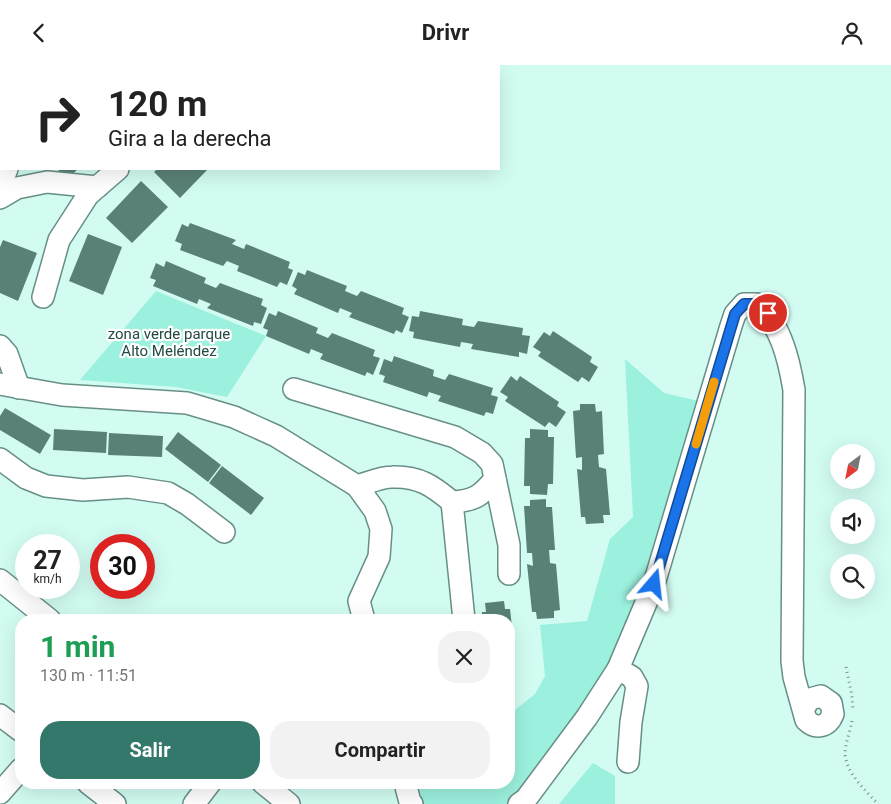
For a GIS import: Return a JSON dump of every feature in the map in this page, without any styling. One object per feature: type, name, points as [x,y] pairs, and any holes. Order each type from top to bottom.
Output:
[{"type":"street","points":[[0,186],[7,170]]},
{"type":"street","points":[[44,297],[59,240],[88,195],[117,170]]},
{"type":"street","points":[[0,198],[17,188],[47,182],[97,187]]},
{"type":"street","points":[[519,804],[526,799],[588,717],[618,669],[654,584],[735,314],[744,304],[757,304],[768,313],[789,360],[794,390],[792,661],[794,677],[803,709]]},
{"type":"street","points":[[0,346],[7,354],[10,386],[62,395],[187,403],[234,417],[276,437],[357,486],[375,511],[382,529],[379,557],[359,601],[362,614]]},
{"type":"street","points":[[294,389],[455,437],[482,453],[492,464],[509,545],[509,574]]},
{"type":"street","points":[[0,459],[26,478],[46,487],[83,490],[128,487],[168,493],[187,504],[224,532]]},
{"type":"street","points":[[357,486],[391,477],[421,480],[433,486],[452,502],[466,502],[476,498],[486,490],[494,479]]},
{"type":"street","points":[[452,502],[463,614]]},
{"type":"street","points":[[0,580],[42,614]]},
{"type":"street","points":[[618,669],[632,677],[637,686],[631,722],[628,762]]},
{"type":"street","points":[[0,715],[15,726]]},
{"type":"street","points":[[0,793],[15,776]]},
{"type":"street","points":[[96,789],[115,804]]},
{"type":"street","points":[[194,804],[205,789]]},
{"type":"street","points":[[270,789],[289,804]]},
{"type":"path","points":[[846,667],[852,696],[853,716],[845,752],[849,768],[878,804]]},
{"type":"green space","name":"zona verde parque Alto Meléndez","points":[[156,291],[266,336],[227,397],[176,387],[80,380]]},
{"type":"green space","points":[[625,359],[664,393],[703,402],[617,661],[516,804],[415,804],[409,789],[515,789],[515,710],[535,694],[545,676],[540,625],[587,621],[610,539],[633,517]]},
{"type":"green space","points":[[593,763],[615,776],[615,804],[559,804]]},
{"type":"building","points":[[58,170],[77,170],[67,179]]},
{"type":"building","points":[[156,170],[207,170],[180,198],[154,172]]},
{"type":"building","points":[[141,181],[168,207],[132,243],[106,218]]},
{"type":"building","points":[[190,223],[236,240],[232,244],[244,249],[246,244],[290,262],[288,268],[293,270],[287,285],[280,282],[277,287],[237,271],[239,266],[227,261],[223,266],[180,250],[182,244],[175,241],[182,224],[188,227]]},
{"type":"building","points":[[88,234],[122,247],[103,295],[69,281]]},
{"type":"building","points":[[3,240],[37,253],[18,301],[0,293],[0,247]]},
{"type":"building","points":[[166,261],[206,278],[204,283],[216,288],[220,283],[263,299],[261,305],[267,308],[261,324],[254,322],[253,326],[207,308],[211,304],[199,299],[197,304],[153,286],[156,280],[150,278],[156,263],[164,267]]},
{"type":"building","points":[[307,270],[347,286],[345,291],[357,296],[361,291],[404,308],[402,314],[409,317],[402,333],[396,330],[394,334],[349,317],[352,313],[340,308],[338,313],[294,294],[297,289],[292,286],[298,272],[305,275]]},
{"type":"building","points":[[278,311],[318,328],[316,333],[328,338],[332,333],[375,350],[373,356],[380,358],[373,375],[367,372],[365,376],[320,359],[323,354],[311,349],[309,354],[266,336],[268,330],[263,328],[269,313],[276,316]]},
{"type":"building","points":[[420,311],[463,319],[462,325],[474,327],[478,321],[523,328],[522,335],[530,336],[527,354],[519,352],[519,357],[471,349],[473,344],[461,342],[460,347],[413,338],[414,332],[409,331],[412,316],[419,317]]},
{"type":"building","points":[[553,331],[592,357],[590,362],[598,367],[589,382],[582,377],[578,382],[538,356],[541,352],[533,347],[544,332],[550,336]]},
{"type":"building","points":[[394,356],[434,370],[433,376],[445,380],[449,374],[493,388],[491,395],[498,397],[493,414],[486,412],[484,416],[438,401],[441,396],[429,392],[427,397],[383,382],[385,376],[379,374],[384,359],[392,362]]},
{"type":"building","points":[[511,376],[517,381],[520,376],[559,402],[557,406],[566,412],[556,427],[549,422],[545,427],[505,401],[508,397],[500,392]]},
{"type":"building","points":[[580,404],[595,404],[596,412],[602,411],[604,454],[598,455],[599,467],[606,469],[610,515],[603,515],[604,523],[586,524],[585,517],[581,517],[577,469],[582,470],[582,457],[576,458],[573,411],[580,410]]},
{"type":"building","points":[[5,408],[51,435],[40,454],[0,430],[0,416]]},
{"type":"building","points":[[54,429],[107,432],[106,453],[53,450]]},
{"type":"building","points":[[530,429],[548,430],[548,437],[554,437],[553,484],[548,484],[547,495],[530,494],[530,486],[524,486],[525,438],[530,438]]},
{"type":"building","points":[[178,432],[221,465],[208,482],[165,449]]},
{"type":"building","points":[[109,433],[163,436],[162,457],[108,455]]},
{"type":"building","points":[[222,466],[264,498],[251,515],[209,483]]},
{"type":"building","points":[[546,499],[546,507],[552,507],[555,550],[549,550],[550,563],[556,564],[560,610],[554,611],[554,618],[537,619],[536,612],[532,612],[527,564],[533,566],[532,553],[527,553],[524,506],[530,506],[530,500]]},
{"type":"building","points":[[504,601],[505,609],[510,609],[511,614],[482,614],[482,612],[486,612],[485,603]]},
{"type":"slow traffic","points":[[696,444],[714,382]]},
{"type":"route","points":[[654,584],[735,314],[744,304],[757,304],[768,313]]}]
